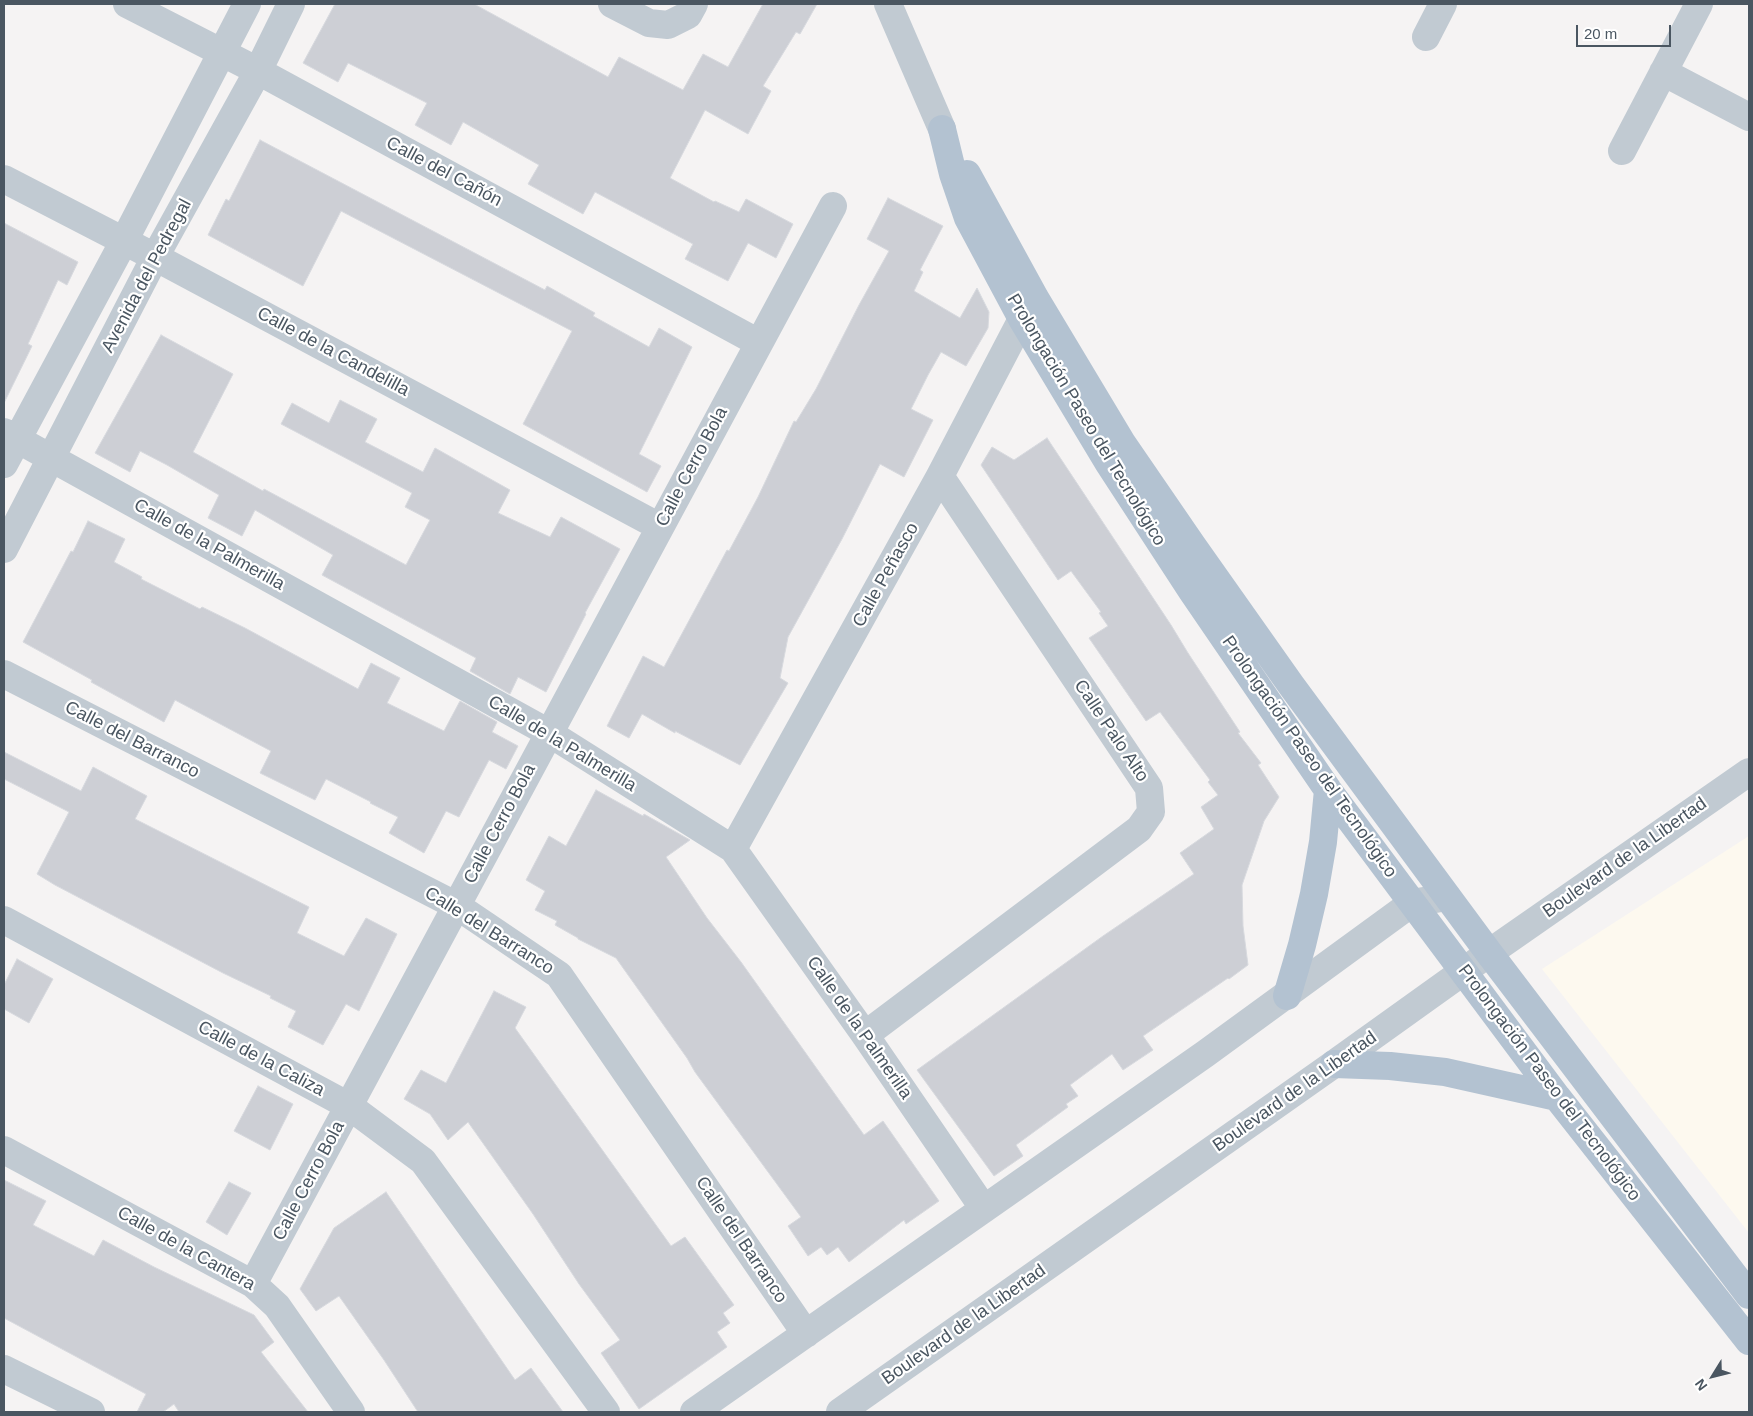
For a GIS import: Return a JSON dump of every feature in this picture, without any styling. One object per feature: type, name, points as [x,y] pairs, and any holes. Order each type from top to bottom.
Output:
[{"type":"main road","name":"Prolongación Paseo del Tecnológico","points":[[942,129],[1028,309],[1113,470],[1192,591],[1328,790],[1556,1098],[1748,1337]]},
{"type":"main road","name":"Prolongación Paseo del Tecnológico","points":[[1028,309],[1291,685],[1489,953],[1749,1295]]},
{"type":"main road","points":[[1287,996],[1314,894],[1323,842],[1328,790]]},
{"type":"main road","points":[[1334,1064],[1390,1066],[1445,1072],[1499,1083],[1556,1098]]},
{"type":"street","name":"Calle del Cañón","points":[[128,4],[258,71],[760,343]]},
{"type":"street","points":[[4,464],[10,436],[124,241],[247,4]]},
{"type":"street","name":"Avenida del Pedregal","points":[[4,548],[155,257],[258,71],[290,4]]},
{"type":"street","points":[[612,4],[649,23],[668,25],[688,15],[694,4]]},
{"type":"street","name":"Prolongación Paseo del Tecnológico","points":[[888,4],[942,129]]},
{"type":"street","points":[[1426,37],[1443,4]]},
{"type":"street","points":[[1622,151],[1699,4]]},
{"type":"street","points":[[1663,72],[1748,115]]},
{"type":"street","name":"Calle de la Candelilla","points":[[4,179],[155,257],[660,527]]},
{"type":"street","name":"Calle Cerro Bola","points":[[253,1284],[833,206]]},
{"type":"street","name":"Calle Peñasco","points":[[733,850],[940,476],[1028,309]]},
{"type":"street","name":"Calle de la Palmerilla","points":[[10,436],[549,734],[733,850],[865,1035],[984,1209]]},
{"type":"street","name":"Calle Palo Alto","points":[[865,1035],[1138,829],[1151,812],[1149,788],[940,476]]},
{"type":"street","name":"Calle del Barranco","points":[[4,674],[457,906],[559,975],[806,1334]]},
{"type":"street","name":"Boulevard de la Libertad","points":[[850,1410],[1489,953],[1749,772]]},
{"type":"street","points":[[694,1412],[1287,996],[1412,903],[1447,897]]},
{"type":"street","name":"Calle de la Caliza","points":[[4,920],[349,1106],[422,1161],[606,1412]]},
{"type":"street","name":"Calle de la Cantera","points":[[4,1150],[253,1284],[277,1306],[351,1412]]},
{"type":"street","points":[[4,1369],[91,1412]]},
{"type":"shaded area","points":[[1749,836],[1749,1233],[1542,969]]},
{"type":"building","points":[[335,4],[474,4],[608,77],[619,57],[683,90],[703,54],[728,67],[763,4],[817,4],[800,34],[796,32],[763,86],[771,91],[748,134],[705,110],[670,178],[714,202],[739,212],[746,199],[793,224],[776,258],[748,243],[728,281],[685,259],[693,244],[595,192],[583,214],[528,184],[539,165],[463,122],[451,145],[415,125],[427,103],[348,63],[338,82],[303,63]]},
{"type":"building","points":[[260,140],[545,290],[547,286],[595,313],[593,316],[649,347],[659,328],[692,347],[639,454],[661,466],[647,492],[523,424],[572,331],[341,211],[303,286],[208,235],[226,199],[229,201]]},
{"type":"building","points":[[888,198],[943,226],[920,270],[923,272],[914,291],[960,318],[977,288],[989,312],[988,328],[966,366],[941,352],[911,409],[933,420],[904,477],[880,464],[842,539],[788,637],[780,678],[788,683],[740,765],[675,731],[675,733],[642,714],[629,738],[607,726],[643,656],[664,667],[758,497],[794,421],[796,422],[816,389],[889,251],[867,239]]},
{"type":"building","points":[[4,223],[78,262],[67,285],[58,280],[28,344],[32,346],[4,403]]},
{"type":"building","points":[[161,335],[233,374],[193,452],[263,491],[264,489],[406,565],[430,520],[405,507],[412,493],[281,424],[292,403],[329,423],[340,400],[377,419],[365,442],[423,472],[435,448],[510,490],[498,513],[550,537],[561,517],[620,549],[585,613],[546,692],[518,677],[510,694],[470,671],[476,658],[322,575],[333,555],[255,510],[242,536],[208,518],[219,495],[167,465],[140,451],[130,472],[95,453]]},
{"type":"building","points":[[1047,438],[1171,625],[1240,732],[1238,733],[1261,763],[1258,765],[1279,797],[1264,821],[1242,885],[1243,926],[1248,965],[1143,1036],[1153,1050],[1123,1070],[1112,1054],[1070,1085],[1078,1096],[1066,1104],[1068,1107],[1016,1145],[1023,1156],[994,1176],[917,1070],[1103,936],[1194,874],[1180,853],[1214,829],[1201,807],[1218,795],[1208,782],[1210,780],[1160,712],[1146,721],[1089,638],[1108,626],[1099,613],[1101,612],[1071,571],[1058,580],[981,465],[992,447],[1014,460]]},
{"type":"building","points":[[88,521],[125,539],[114,562],[142,577],[141,579],[200,609],[202,607],[245,628],[358,689],[371,663],[400,678],[387,703],[444,731],[460,701],[497,722],[492,732],[518,746],[506,769],[489,760],[459,817],[446,811],[424,853],[389,833],[398,817],[371,802],[326,779],[315,800],[260,773],[271,751],[175,700],[164,722],[23,642]]},
{"type":"building","points":[[4,752],[81,791],[93,767],[147,796],[135,819],[309,907],[297,933],[344,956],[366,918],[397,934],[359,1011],[346,1004],[323,1045],[288,1027],[296,1011],[270,998],[271,996],[223,973],[37,874],[69,812],[4,779]]},
{"type":"building","points":[[596,790],[690,840],[666,857],[707,918],[741,962],[864,1135],[883,1121],[939,1201],[906,1224],[904,1220],[849,1262],[838,1247],[827,1255],[821,1247],[808,1256],[788,1226],[801,1217],[695,1072],[616,958],[578,939],[555,925],[557,921],[535,910],[545,891],[526,880],[549,836],[566,846]]},
{"type":"building","points":[[17,959],[53,979],[29,1023],[4,1009],[4,985]]},
{"type":"building","points":[[494,991],[526,1007],[515,1028],[671,1246],[685,1237],[734,1305],[723,1313],[730,1323],[717,1332],[727,1347],[639,1409],[601,1353],[620,1340],[579,1284],[533,1214],[468,1122],[448,1140],[430,1114],[404,1099],[421,1070],[446,1083]]},
{"type":"building","points":[[258,1086],[293,1104],[270,1150],[234,1131]]},
{"type":"building","points":[[4,1180],[46,1201],[33,1225],[94,1256],[103,1240],[254,1315],[274,1342],[261,1352],[308,1412],[179,1412],[174,1404],[163,1412],[137,1412],[146,1394],[4,1318]]},
{"type":"building","points":[[229,1182],[251,1193],[227,1235],[206,1222]]},
{"type":"building","points":[[386,1192],[515,1380],[531,1368],[563,1412],[418,1412],[339,1296],[316,1311],[300,1289],[334,1228]]}]
